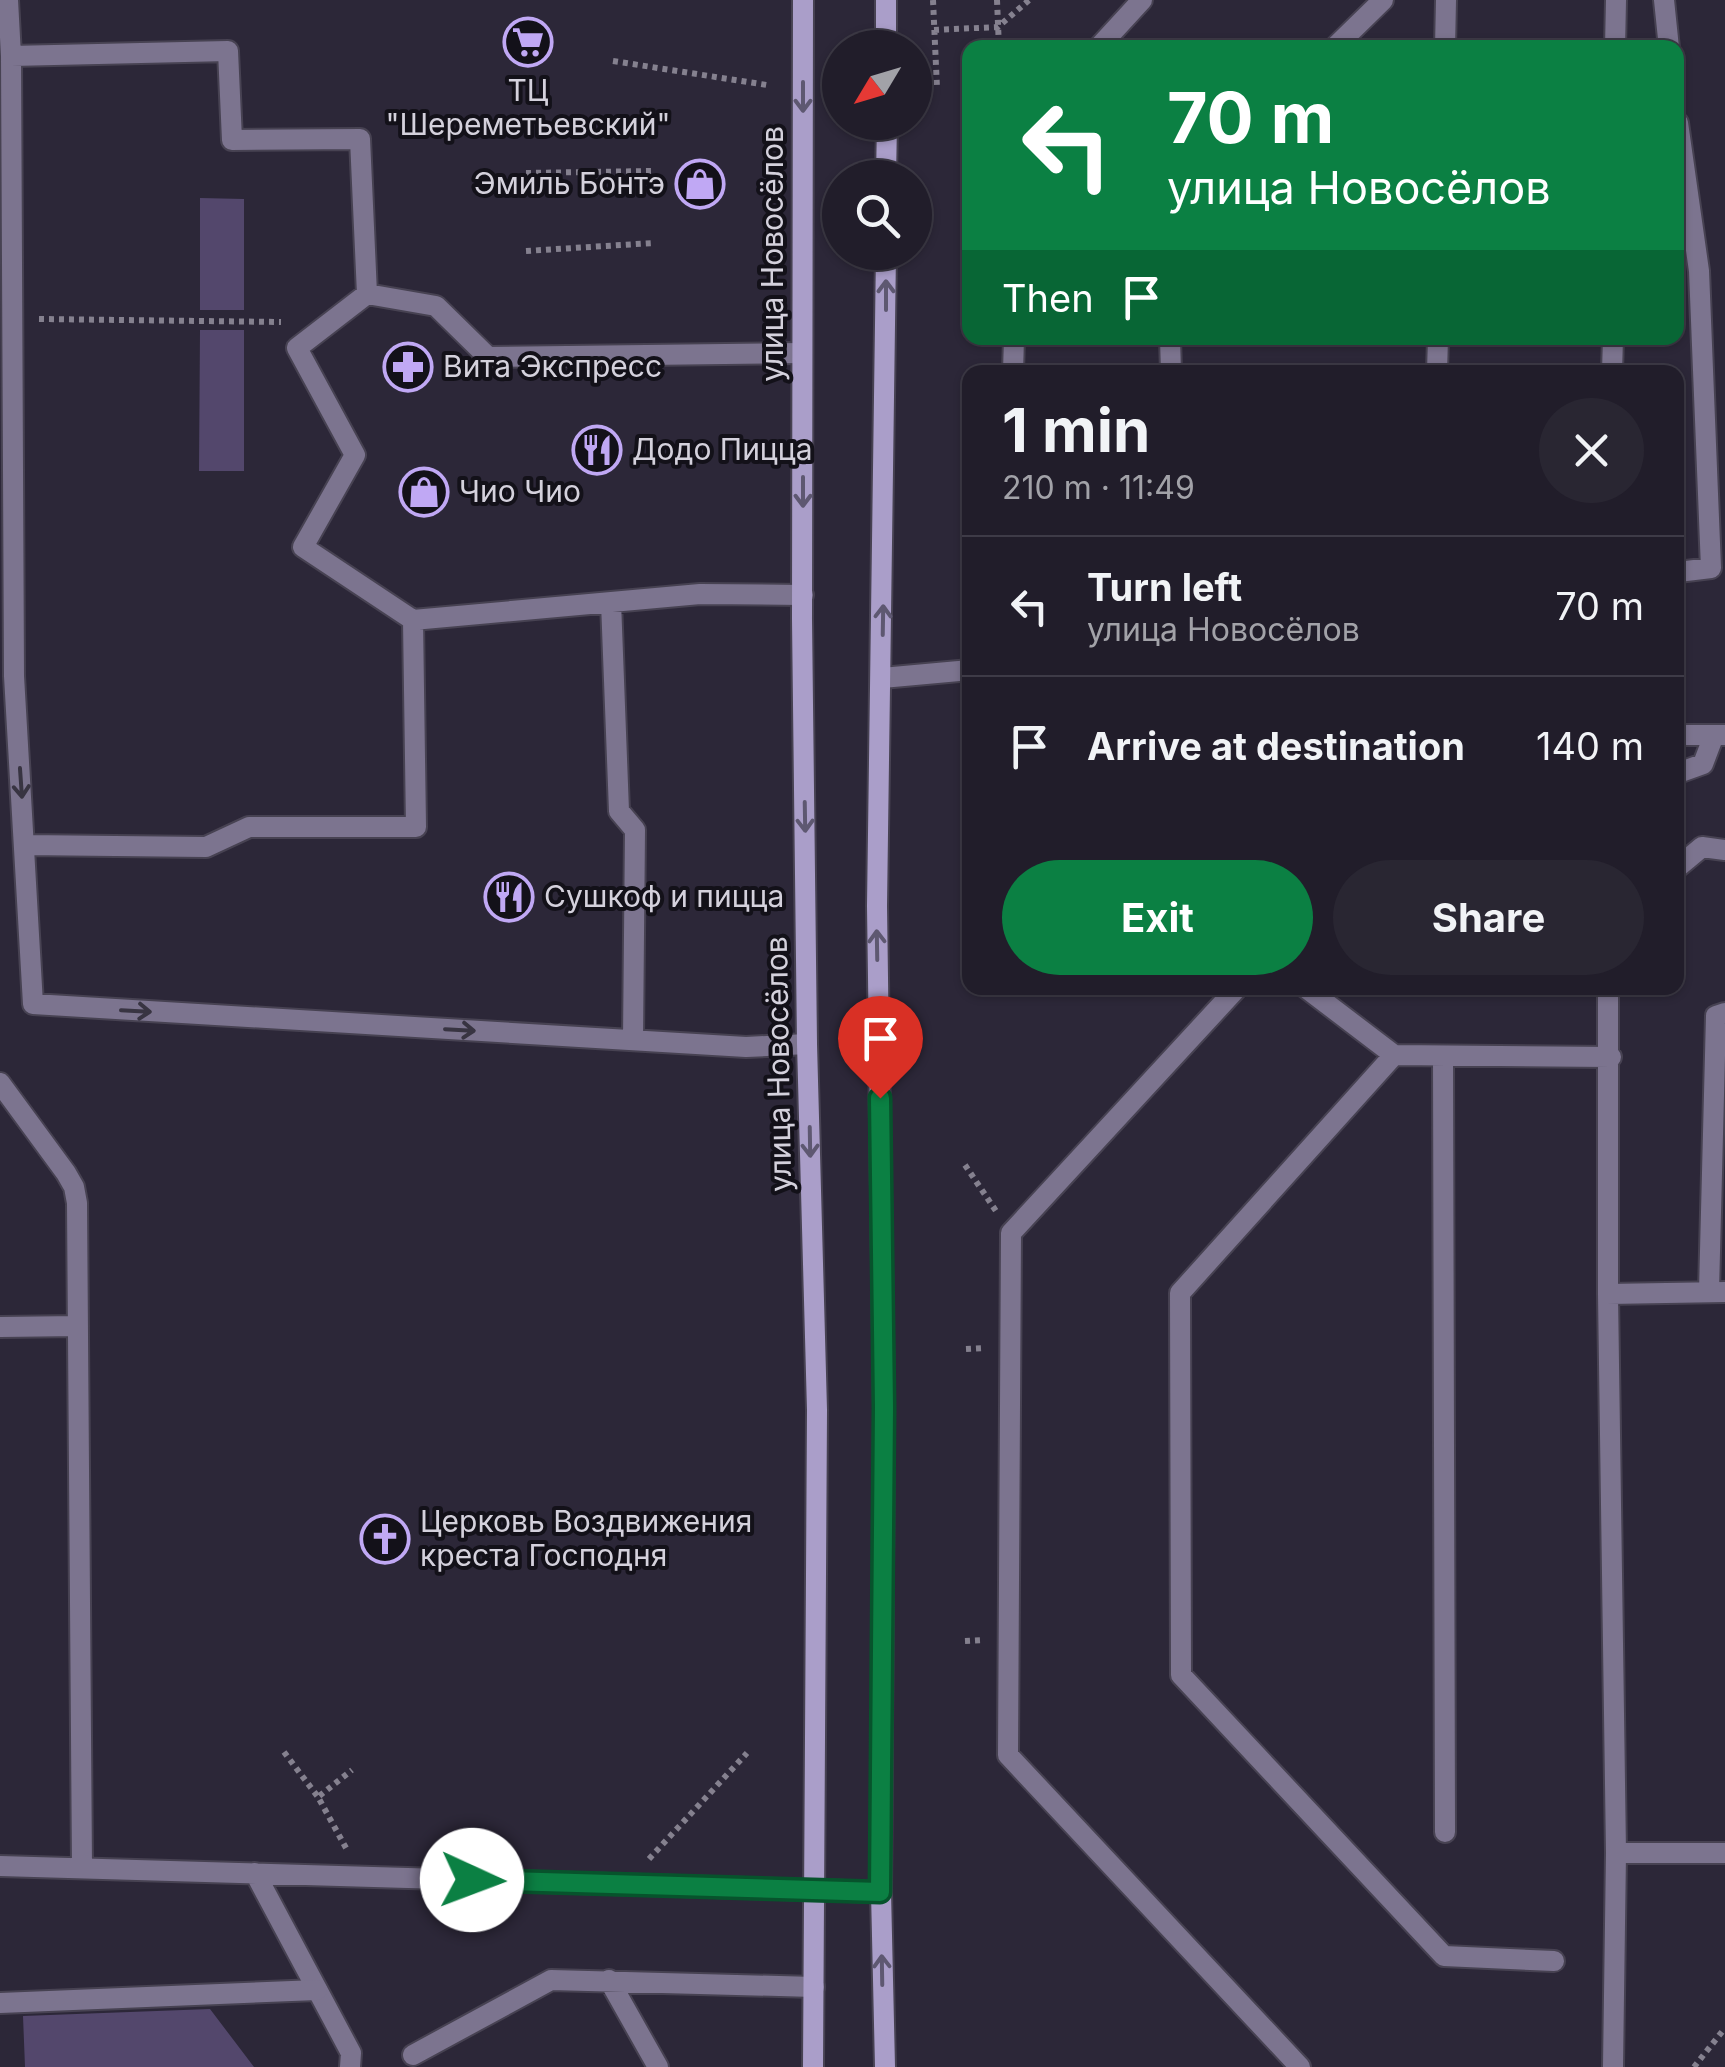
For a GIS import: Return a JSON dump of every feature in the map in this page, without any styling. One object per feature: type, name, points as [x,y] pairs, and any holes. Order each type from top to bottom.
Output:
[{"type":"main road","name":"улица Новосёлов","points":[[803,0],[803,595],[817,1410],[813,2067]]},
{"type":"main road","points":[[886,0],[886,30]]},
{"type":"main road","points":[[885,2067],[880,1892],[884,1407],[877,906],[886,270]]},
{"type":"street","points":[[8,0],[12,319],[7,679],[25,845],[33,1004],[746,1047],[808,1044]]},
{"type":"street","points":[[1105,40],[1142,0]]},
{"type":"street","points":[[1342,40],[1382,0]]},
{"type":"street","points":[[1445,40],[1446,0]]},
{"type":"street","points":[[1616,0],[1616,40]]},
{"type":"street","points":[[1664,0],[1668,40]]},
{"type":"street","points":[[11,56],[228,51],[232,140],[360,139],[367,294]]},
{"type":"street","points":[[1684,165],[1699,271],[1718,567],[1684,571]]},
{"type":"street","points":[[802,353],[488,357],[436,306],[367,294],[297,348],[354,455],[302,547],[413,620],[700,594],[803,595]]},
{"type":"street","points":[[611,602],[619,811],[635,830],[633,1040]]},
{"type":"street","points":[[25,845],[206,847],[249,827],[416,827],[413,620]]},
{"type":"street","points":[[882,678],[962,671]]},
{"type":"street","points":[[1684,735],[1720,735]]},
{"type":"street","points":[[1684,772],[1703,764],[1720,735]]},
{"type":"street","points":[[1684,862],[1702,847],[1725,850]]},
{"type":"street","points":[[1231,995],[1011,1233],[1008,1755],[1300,2067]]},
{"type":"street","points":[[1315,995],[1394,1055],[1611,1057]]},
{"type":"street","points":[[1608,995],[1616,1853],[1613,2067]]},
{"type":"street","points":[[1608,1294],[1717,1292],[1716,1016],[1725,1013]]},
{"type":"street","points":[[1394,1055],[1180,1293],[1181,1675],[1444,1956],[1554,1961]]},
{"type":"street","points":[[1443,1056],[1444,1832]]},
{"type":"street","points":[[0,1083],[74,1187],[77,1203],[82,1868]]},
{"type":"street","points":[[0,1327],[78,1326]]},
{"type":"street","points":[[1616,1853],[1725,1854]]},
{"type":"street","points":[[0,1866],[880,1892]]},
{"type":"street","points":[[255,1873],[350,2053],[350,2067]]},
{"type":"street","points":[[413,2055],[551,1980],[814,1987]]},
{"type":"street","points":[[609,1980],[658,2067]]},
{"type":"street","points":[[0,2003],[317,1990]]},
{"type":"path","points":[[932,0],[937,88]]},
{"type":"path","points":[[997,0],[999,40]]},
{"type":"path","points":[[934,30],[998,27],[1029,0]]},
{"type":"path","points":[[613,61],[767,85]]},
{"type":"path","points":[[526,173],[652,170]]},
{"type":"path","points":[[526,250],[653,243]]},
{"type":"path","points":[[12,319],[330,322]]},
{"type":"path","points":[[966,1165],[1011,1233]]},
{"type":"path","points":[[284,1752],[318,1797],[354,1863],[357,1876]]},
{"type":"path","points":[[624,1884],[746,1754]]},
{"type":"path","points":[[318,1797],[352,1770]]},
{"type":"path","points":[[1694,2067],[1725,2028]]},
{"type":"shaded area","points":[[200,198],[244,199],[244,310],[200,310]]},
{"type":"shaded area","points":[[200,330],[244,330],[244,471],[199,471]]},
{"type":"shaded area","points":[[210,2009],[254,2067],[25,2067],[23,2016]]},
{"type":"place","name":"ТЦ \"Шереметьевский\"","points":[[528,42]]},
{"type":"place","name":"Эмиль Бонтэ","points":[[700,184]]},
{"type":"place","name":"Вита Экспресс","points":[[408,367]]},
{"type":"place","name":"Додо Пицца","points":[[597,450]]},
{"type":"place","name":"Чио Чио","points":[[424,492]]},
{"type":"place","name":"Сушкоф и пицца","points":[[509,897]]},
{"type":"place","name":"Церковь Воздвижения креста Господня","points":[[385,1539]]},
{"type":"route","points":[[472,1880],[880,1892],[884,1407],[880,1098]]}]
